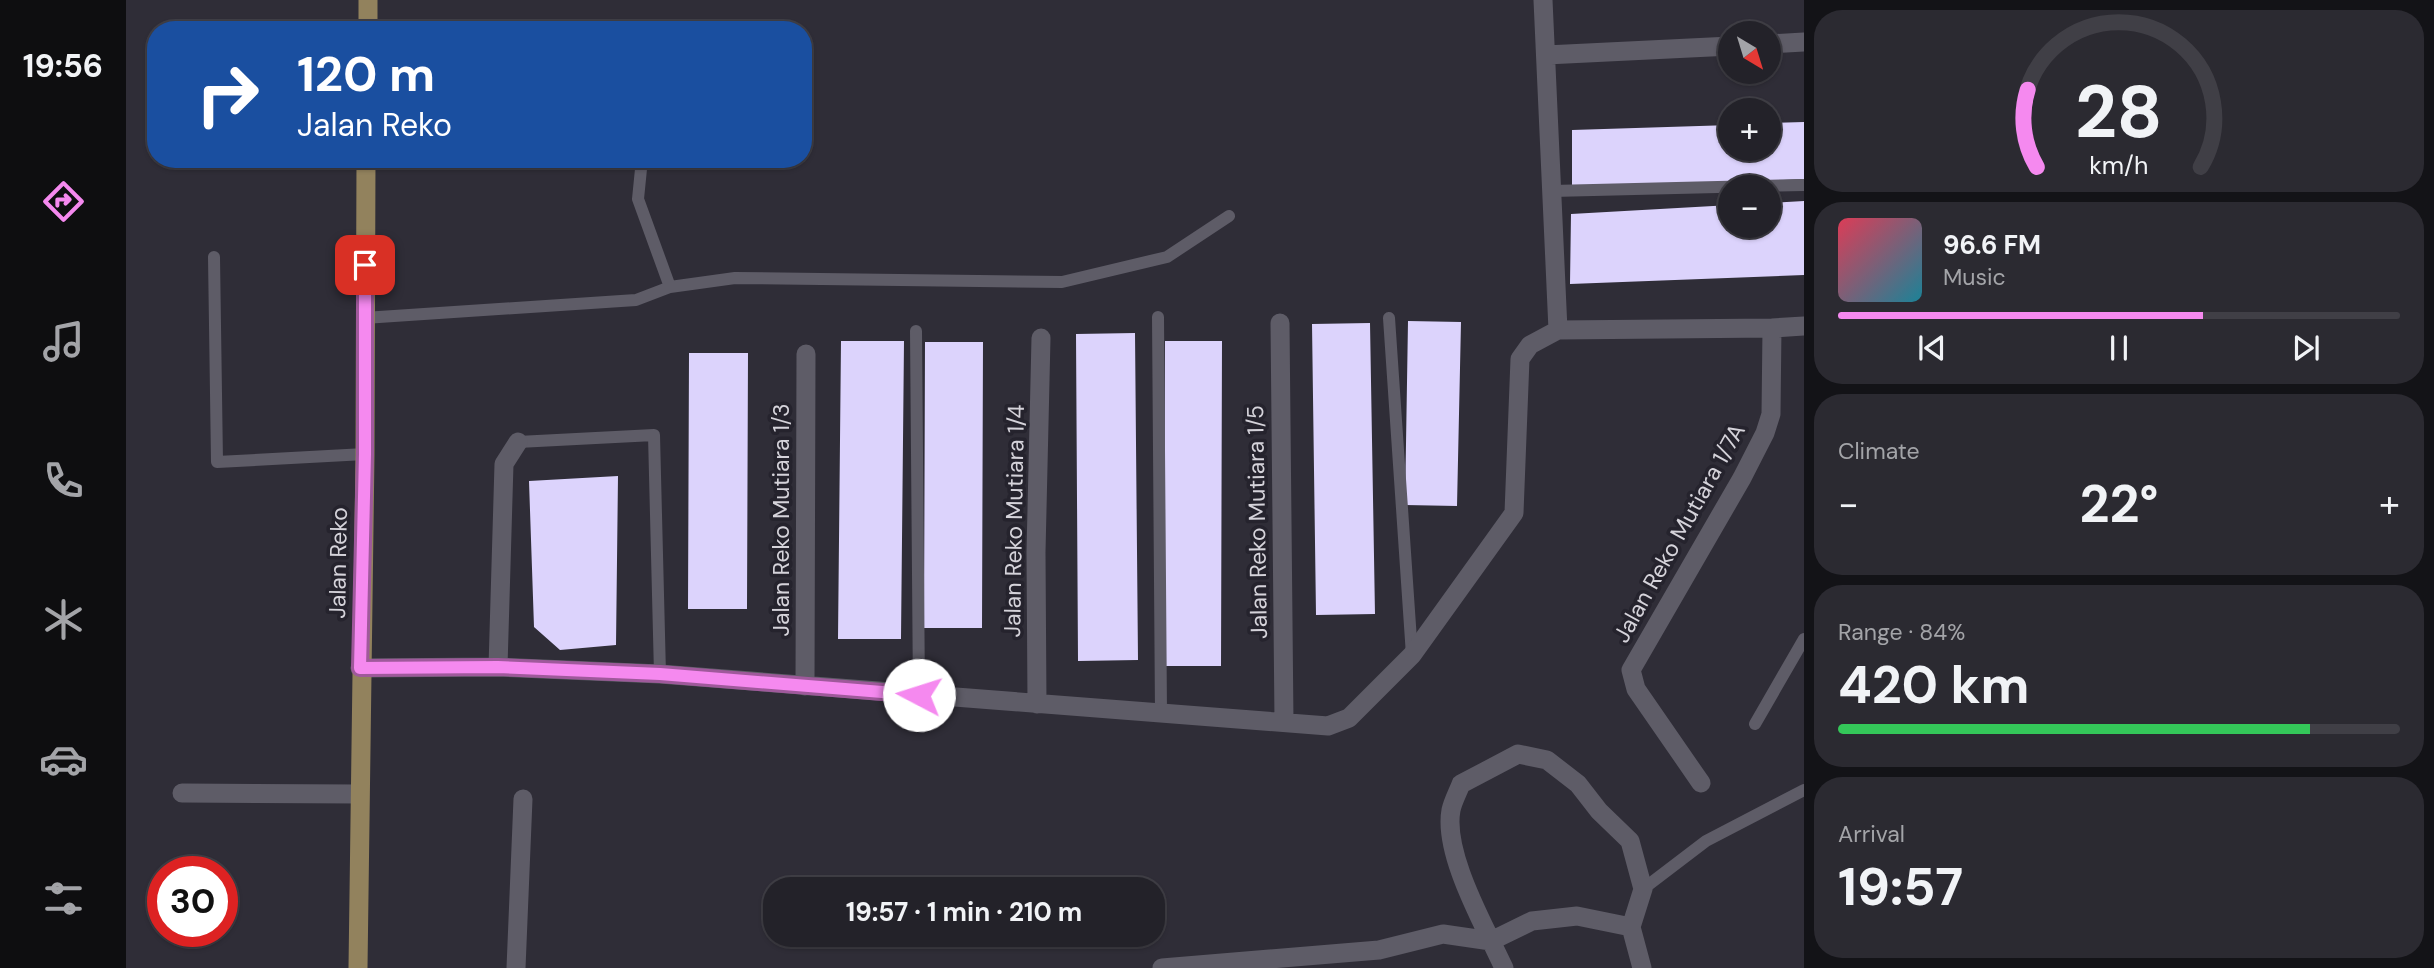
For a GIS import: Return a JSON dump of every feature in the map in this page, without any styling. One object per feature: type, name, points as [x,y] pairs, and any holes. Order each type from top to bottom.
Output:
[{"type":"main road","points":[[368,0],[368,21]]},
{"type":"main road","name":"Jalan Reko","points":[[358,968],[366,168]]},
{"type":"street","points":[[1543,0],[1558,330]]},
{"type":"street","points":[[1782,43],[1804,42]]},
{"type":"street","points":[[1546,55],[1718,47]]},
{"type":"street","name":"Jalan Reko Mutiara 1/5","points":[[1280,323],[1284,721]]},
{"type":"street","points":[[360,668],[498,667],[660,674],[1328,726],[1349,718],[1412,655],[1514,513],[1520,359],[1530,345],[1558,330],[1804,326]]},
{"type":"street","name":"Jalan Reko Mutiara 1/7A","points":[[1701,783],[1636,689],[1631,670],[1742,478],[1765,433],[1771,414],[1772,328]]},
{"type":"street","name":"Jalan Reko Mutiara 1/4","points":[[1037,705],[1036,552],[1041,338]]},
{"type":"street","name":"Jalan Reko Mutiara 1/3","points":[[806,354],[806,686]]},
{"type":"street","points":[[498,667],[504,464],[519,442]]},
{"type":"street","points":[[1504,968],[1471,901],[1454,850],[1451,811],[1461,783],[1518,754],[1547,760],[1578,784],[1599,811],[1630,841],[1643,889],[1631,927],[1642,968]]},
{"type":"street","points":[[182,793],[359,794]]},
{"type":"street","points":[[516,968],[523,799]]},
{"type":"street","points":[[1162,968],[1379,950],[1443,934],[1491,941],[1532,921],[1577,916],[1631,927]]},
{"type":"lane","points":[[641,168],[638,199],[670,287]]},
{"type":"lane","points":[[1552,191],[1804,185]]},
{"type":"lane","points":[[364,318],[636,300],[670,287],[735,278],[1062,282],[1167,257],[1229,216]]},
{"type":"lane","points":[[214,257],[217,462],[365,454]]},
{"type":"lane","points":[[1158,317],[1160,713]]},
{"type":"lane","points":[[1389,318],[1412,655]]},
{"type":"lane","points":[[916,331],[919,695]]},
{"type":"lane","points":[[519,442],[654,435],[660,674]]},
{"type":"lane","points":[[1755,724],[1804,639]]},
{"type":"lane","points":[[1643,889],[1706,841],[1804,790]]},
{"type":"building","points":[[1804,122],[1804,179],[1781,180],[1781,175],[1718,175],[1718,183],[1572,190],[1572,130],[1718,125],[1718,161],[1781,161],[1781,123]]},
{"type":"building","points":[[1804,201],[1804,275],[1570,284],[1571,214],[1718,206],[1718,238],[1781,238],[1781,202]]},
{"type":"building","points":[[1408,321],[1461,322],[1457,506],[1405,505]]},
{"type":"building","points":[[1370,323],[1375,614],[1316,615],[1312,324]]},
{"type":"building","points":[[1135,333],[1138,660],[1078,661],[1076,334]]},
{"type":"building","points":[[841,341],[904,341],[901,639],[838,639]]},
{"type":"building","points":[[1165,341],[1222,341],[1221,666],[1164,666]]},
{"type":"building","points":[[925,342],[983,342],[982,628],[924,628]]},
{"type":"building","points":[[689,353],[748,353],[747,609],[688,609]]},
{"type":"building","points":[[618,476],[616,645],[560,650],[534,627],[529,481]]},
{"type":"route","points":[[365,265],[365,454],[360,668],[498,667],[660,674],[919,695]]}]
